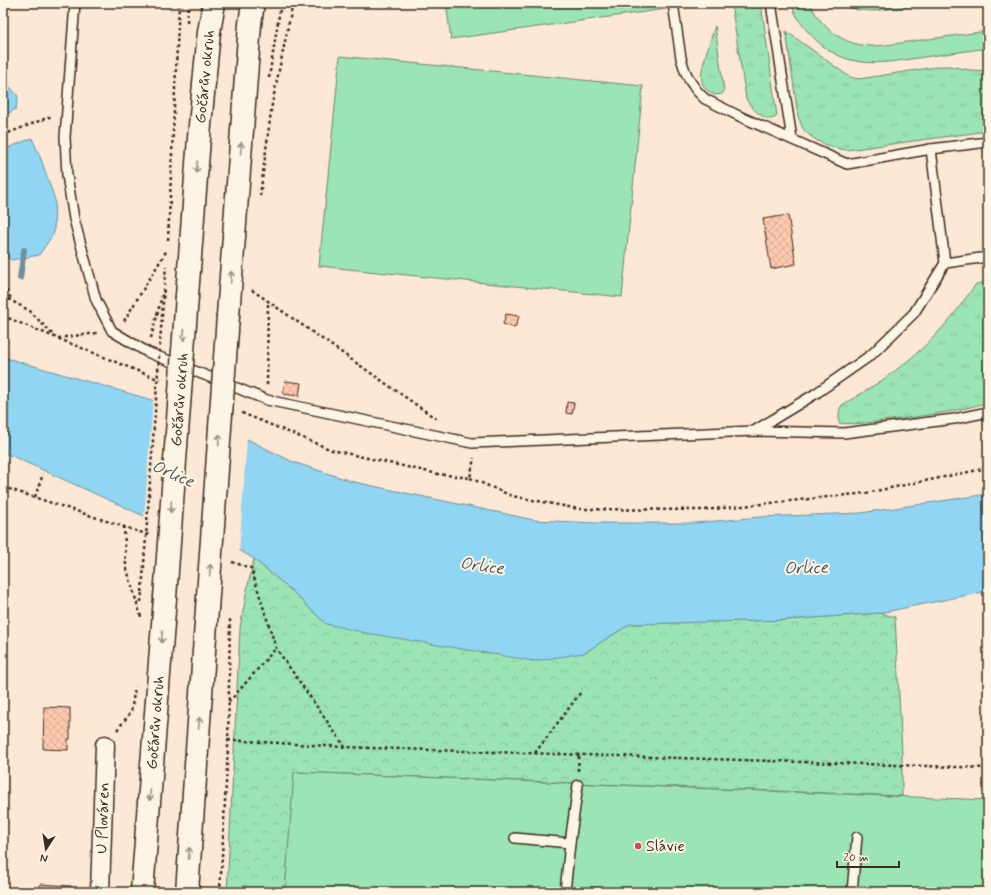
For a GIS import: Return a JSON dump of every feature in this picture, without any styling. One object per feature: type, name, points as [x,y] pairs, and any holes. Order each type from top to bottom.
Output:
[{"type":"main road","name":"Gočárův okruh","points":[[142,892],[201,118],[209,32],[214,3]]},
{"type":"main road","points":[[187,892],[228,316],[250,24],[253,3]]},
{"type":"street","name":"U Plováren","points":[[100,892],[105,745]]},
{"type":"lane","points":[[74,3],[65,137],[67,175],[74,219],[96,300],[112,331],[147,352],[267,400],[472,443],[754,431],[844,433],[954,419],[988,412]]},
{"type":"lane","points":[[673,3],[681,58],[685,71],[697,91],[705,99],[739,116],[847,164],[931,149],[988,142]]},
{"type":"lane","points":[[771,3],[792,139]]},
{"type":"lane","points":[[754,431],[815,394],[871,356],[914,313],[945,263],[931,149]]},
{"type":"lane","points":[[945,263],[988,257]]},
{"type":"lane","points":[[565,892],[578,781]]},
{"type":"lane","points":[[852,892],[857,837]]},
{"type":"lane","points":[[515,838],[570,843]]},
{"type":"path","points":[[168,242],[178,3]]},
{"type":"path","points":[[268,85],[281,3]]},
{"type":"path","points":[[260,197],[272,104],[293,3]]},
{"type":"path","points":[[3,135],[67,110]]},
{"type":"path","points":[[3,296],[30,311],[56,338],[112,331],[126,320],[167,250],[140,624]]},
{"type":"path","points":[[3,285],[12,301]]},
{"type":"path","points":[[147,352],[164,288]]},
{"type":"path","points":[[252,290],[440,420]]},
{"type":"path","points":[[267,400],[268,300]]},
{"type":"path","points":[[3,316],[38,330]]},
{"type":"path","points":[[470,478],[512,496],[579,508],[704,510],[866,493],[988,468]]},
{"type":"path","points":[[35,497],[43,474]]},
{"type":"path","points":[[3,487],[154,536]]},
{"type":"path","points":[[124,526],[126,566],[141,617]]},
{"type":"path","points":[[229,561],[251,568],[276,648],[345,747]]},
{"type":"path","points":[[220,892],[228,740],[230,614]]},
{"type":"path","points":[[228,702],[276,648]]},
{"type":"path","points":[[105,745],[131,712],[135,682]]},
{"type":"path","points":[[534,754],[581,692]]},
{"type":"path","points":[[228,740],[371,748],[988,768]]},
{"type":"path","points":[[578,781],[579,755]]},
{"type":"green space","points":[[446,3],[665,3],[666,9],[451,39]]},
{"type":"green space","points":[[731,3],[761,3],[777,116],[773,119],[760,115],[746,99]]},
{"type":"green space","points":[[791,3],[810,3],[821,21],[836,35],[845,40],[864,46],[881,46],[988,31],[988,48],[895,61],[855,61],[829,51],[817,41],[801,24]]},
{"type":"green space","points":[[841,3],[937,3],[873,11],[859,10]]},
{"type":"green space","points":[[715,26],[724,91],[722,94],[715,95],[709,92],[702,83],[702,72],[704,60]]},
{"type":"green space","points":[[786,31],[846,74],[857,79],[942,66],[988,71],[988,131],[847,150],[835,148],[818,141],[804,130],[798,116]]},
{"type":"green space","points":[[340,56],[643,86],[622,297],[319,266]]},
{"type":"green space","points":[[988,282],[988,402],[928,415],[865,423],[839,423],[839,411],[842,405],[883,380],[908,361],[932,339],[960,306],[976,284]]},
{"type":"green space","points":[[254,559],[292,591],[326,624],[584,653],[630,624],[786,620],[880,613],[895,617],[902,753],[902,796],[295,772],[285,892],[227,892],[240,628]]},
{"type":"green space","name":"Slávie","points":[[294,772],[988,800],[988,892],[285,892]]},
{"type":"water","points":[[3,79],[18,96],[16,109],[3,116]]},
{"type":"water","points":[[32,138],[55,200],[54,233],[39,255],[12,260],[3,255],[3,150]]},
{"type":"water","name":"Orlice","points":[[3,357],[152,400],[247,439],[293,462],[354,482],[534,520],[597,523],[695,523],[760,517],[861,513],[988,494],[988,591],[880,613],[786,620],[630,624],[584,653],[534,661],[366,633],[326,624],[292,591],[254,559],[239,550],[144,516],[3,452]]},
{"type":"pier","points":[[153,398],[247,437],[239,553],[144,518]]},
{"type":"building","points":[[788,215],[796,264],[771,269],[763,219]]},
{"type":"building","points":[[506,314],[519,316],[515,328],[503,324]]},
{"type":"building","points":[[285,381],[301,383],[299,396],[283,394]]},
{"type":"building","points":[[567,402],[574,403],[572,414],[566,413]]},
{"type":"building","points":[[44,707],[70,708],[70,739],[68,739],[68,750],[43,749]]},
{"type":"building","points":[[40,884],[71,886],[71,892],[40,892]]},
{"type":"waterway","points":[[20,278],[24,250]]},
{"type":"place","name":"Slávie","points":[[638,846]]}]
